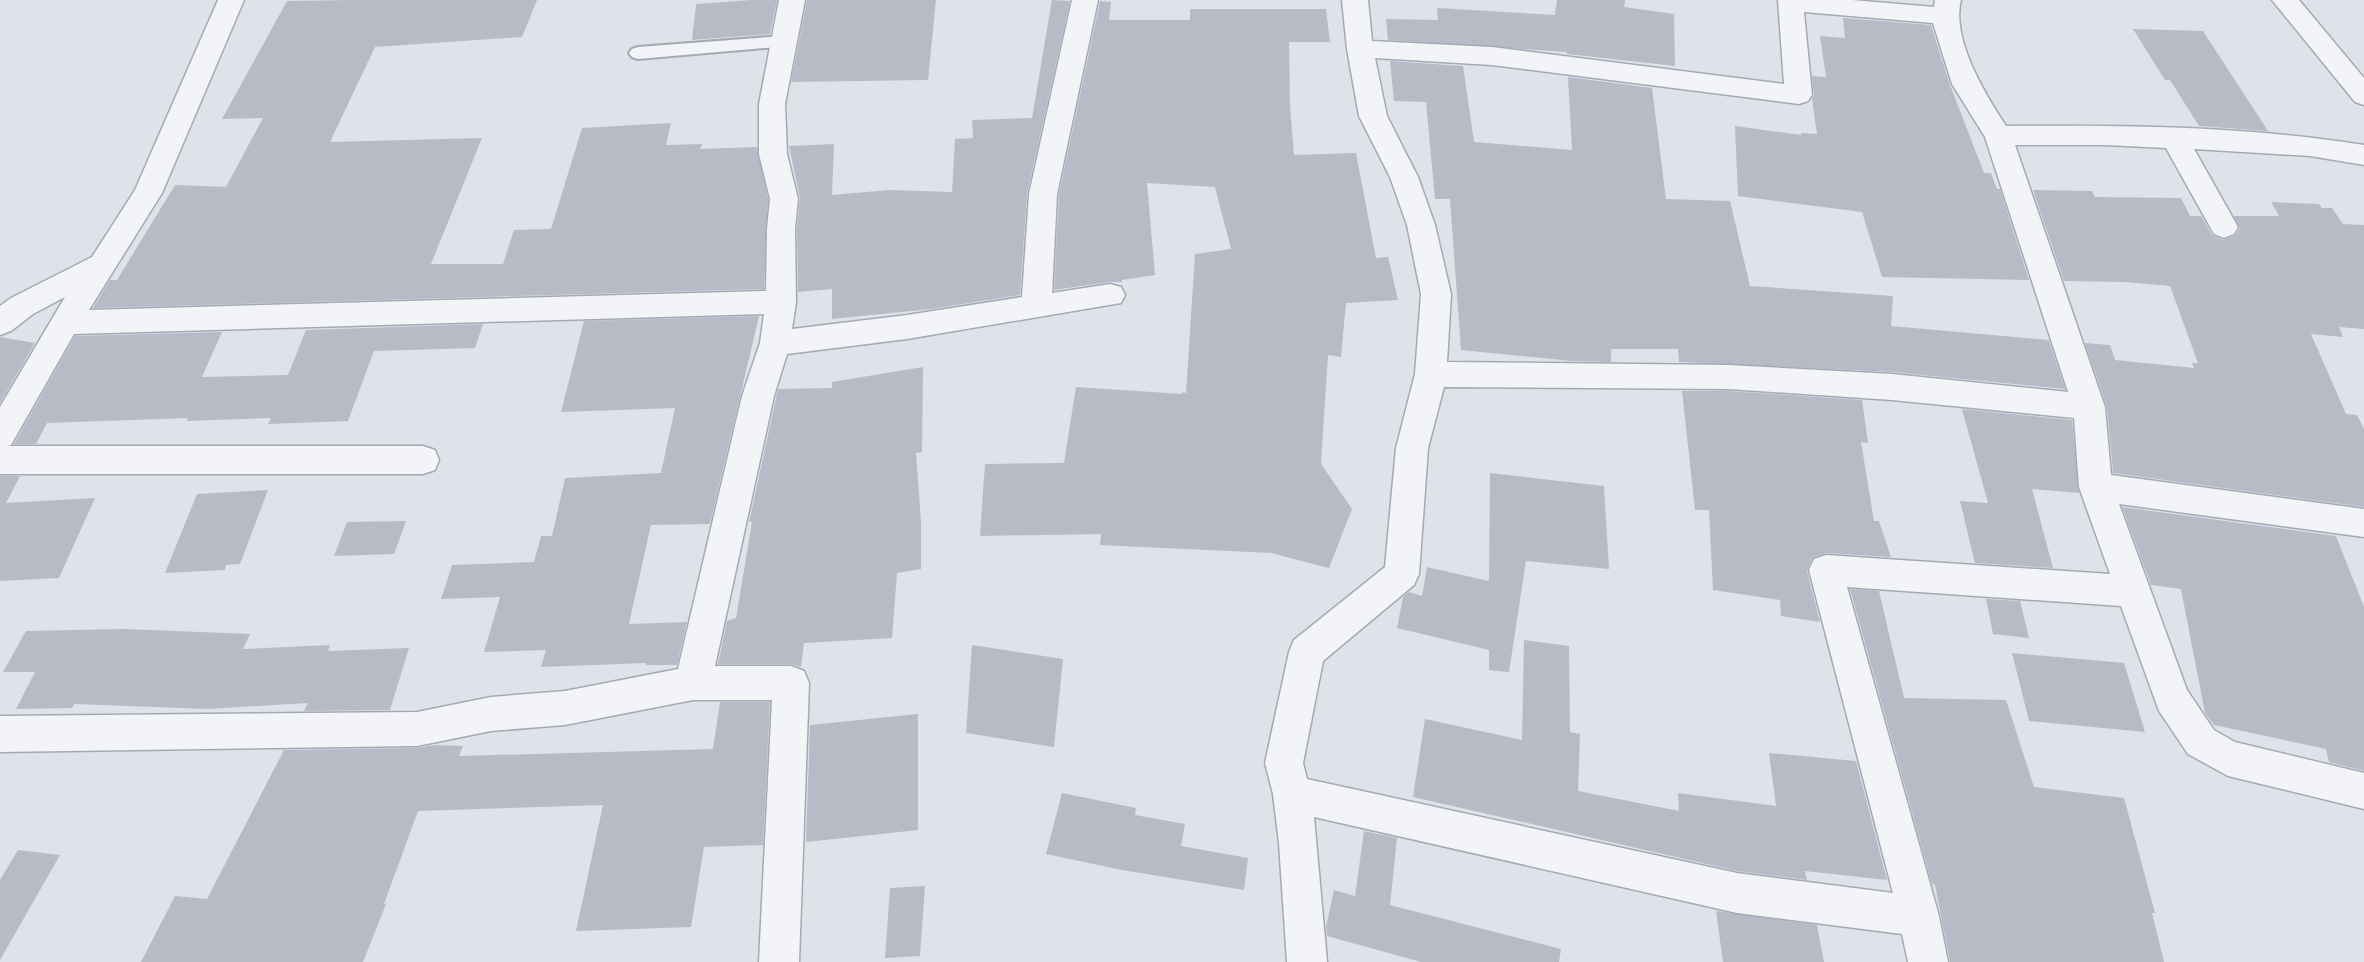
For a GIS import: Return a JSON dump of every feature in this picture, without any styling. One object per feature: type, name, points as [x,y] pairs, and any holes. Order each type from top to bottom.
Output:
[{"type":"street","points":[[0,436],[65,322],[148,193],[231,0]]},
{"type":"street","points":[[693,683],[758,396],[775,343],[781,302],[781,229],[784,200],[773,154],[772,104],[782,42],[792,0]]},
{"type":"street","points":[[1036,307],[1043,194],[1085,0]]},
{"type":"street","points":[[1307,962],[1292,794],[1284,763],[1307,652],[1402,574],[1412,448],[1431,374],[1436,294],[1420,225],[1404,177],[1372,116],[1360,49],[1355,0]]},
{"type":"street","points":[[2285,0],[2364,96]]},
{"type":"street","points":[[1360,49],[1492,56],[1799,95],[1795,70],[1791,2],[1946,8],[1965,84],[1998,136],[2089,407],[2096,487],[2172,699],[2201,742],[2228,758],[2364,791]]},
{"type":"street","points":[[1998,136],[2106,135],[2310,146],[2364,155]]},
{"type":"street","points":[[2175,140],[2224,227]]},
{"type":"street","points":[[7,312],[102,264]]},
{"type":"street","points":[[775,343],[908,327],[1110,295]]},
{"type":"street","points":[[65,322],[781,302]]},
{"type":"street","points":[[1431,374],[1728,377],[1892,387],[2089,407]]},
{"type":"street","points":[[0,460],[423,460]]},
{"type":"street","points":[[2096,487],[2364,523]]},
{"type":"street","points":[[1928,962],[1919,916],[1842,639],[1826,570],[2133,591]]},
{"type":"street","points":[[0,734],[417,729],[490,714],[565,708],[693,683],[791,683],[779,962]]},
{"type":"street","points":[[1292,794],[1737,893],[1919,916]]},
{"type":"lane","points":[[638,53],[782,42]]},
{"type":"building","points":[[537,0],[522,37],[375,47],[330,142],[482,138],[431,264],[503,264],[514,230],[551,229],[582,128],[671,123],[666,145],[702,144],[700,149],[757,147],[768,199],[764,289],[93,308],[110,280],[117,280],[175,185],[226,187],[263,118],[222,119],[287,1]]},
{"type":"building","points":[[777,0],[770,34],[692,40],[696,4]]},
{"type":"building","points":[[807,0],[936,0],[928,80],[791,82]]},
{"type":"building","points":[[1052,0],[1070,1],[1027,194],[1020,295],[931,309],[832,319],[832,289],[798,292],[797,229],[800,198],[789,146],[834,144],[832,195],[889,190],[952,192],[955,139],[973,138],[972,120],[1032,118]]},
{"type":"building","points":[[1557,0],[1625,0],[1624,7],[1674,14],[1675,66],[1567,54],[1567,52],[1388,40],[1386,19],[1438,20],[1437,8],[1555,15]]},
{"type":"building","points":[[1100,1],[1111,2],[1109,20],[1190,20],[1190,9],[1326,9],[1330,42],[1289,42],[1290,106],[1294,155],[1356,153],[1376,258],[1388,257],[1398,300],[1346,303],[1341,357],[1328,355],[1321,464],[1352,509],[1329,568],[1271,553],[1100,545],[1101,534],[980,536],[985,464],[1064,463],[1076,387],[1186,393],[1195,254],[1231,249],[1215,187],[1147,183],[1155,275],[1122,280],[1122,282],[1054,290],[1059,194]]},
{"type":"building","points":[[1843,18],[1931,25],[1950,85],[1984,173],[1991,173],[1997,189],[2000,189],[2029,280],[1882,277],[1862,212],[1738,196],[1735,126],[1801,135],[1801,133],[1817,134],[1812,99],[1814,95],[1812,76],[1826,77],[1820,36],[1845,38]]},
{"type":"building","points":[[2133,29],[2203,31],[2268,131],[2199,126],[2170,80],[2165,80]]},
{"type":"building","points":[[1390,61],[1463,66],[1474,142],[1572,150],[1568,77],[1652,88],[1666,199],[1730,201],[1750,286],[1893,296],[1891,326],[2049,340],[2065,389],[1892,372],[1679,362],[1678,349],[1611,349],[1611,362],[1572,361],[1461,350],[1450,199],[1435,199],[1426,102],[1394,101]]},
{"type":"building","points":[[2033,190],[2092,191],[2095,197],[2181,198],[2190,216],[2201,216],[2212,235],[2223,240],[2235,236],[2240,228],[2234,216],[2279,216],[2271,202],[2319,204],[2322,208],[2332,208],[2343,224],[2364,225],[2364,329],[2339,327],[2343,337],[2311,334],[2346,414],[2357,415],[2364,429],[2364,507],[2113,473],[2107,407],[2085,343],[2110,345],[2115,360],[2194,368],[2192,363],[2198,363],[2170,286],[2124,282],[2064,281]]},
{"type":"building","points":[[759,316],[710,524],[651,525],[629,624],[687,622],[677,665],[646,665],[646,663],[541,667],[546,650],[484,652],[500,597],[441,599],[452,565],[534,562],[541,536],[552,536],[565,478],[661,473],[675,408],[561,412],[584,321]]},
{"type":"building","points":[[483,324],[475,348],[374,351],[348,421],[268,424],[271,418],[187,421],[188,418],[47,423],[36,444],[14,444],[75,336],[222,332],[202,377],[288,375],[306,330]]},
{"type":"building","points":[[0,337],[35,343],[0,403]]},
{"type":"building","points":[[923,367],[922,452],[916,453],[921,522],[921,569],[897,573],[892,638],[804,643],[801,667],[791,664],[718,664],[727,621],[736,618],[752,522],[749,522],[778,389],[832,388],[832,382]]},
{"type":"building","points":[[1682,391],[1728,391],[1862,400],[1868,443],[1861,442],[1874,521],[1879,521],[1891,557],[1826,553],[1812,558],[1807,571],[1820,622],[1781,616],[1780,600],[1713,590],[1709,510],[1695,510]]},
{"type":"building","points":[[1962,409],[2072,420],[2079,493],[2032,489],[2053,568],[1975,563],[1960,501],[1988,503]]},
{"type":"building","points":[[1490,473],[1604,486],[1609,569],[1526,561],[1509,672],[1489,670],[1489,650],[1397,628],[1403,597],[1409,592],[1422,596],[1427,567],[1489,581]]},
{"type":"building","points":[[0,476],[20,476],[6,503],[95,498],[59,578],[0,581]]},
{"type":"building","points":[[268,490],[240,564],[226,565],[225,570],[165,573],[197,494]]},
{"type":"building","points":[[2122,507],[2336,536],[2364,607],[2364,771],[2329,762],[2326,749],[2214,725],[2205,713],[2181,589],[2151,585]]},
{"type":"building","points":[[406,521],[394,554],[334,556],[347,522]]},
{"type":"building","points":[[1850,589],[1879,591],[1904,698],[2006,700],[2034,787],[2124,798],[2155,913],[2152,913],[2164,962],[1950,962],[1935,885],[1932,884]]},
{"type":"building","points":[[1986,599],[2020,601],[2029,638],[1993,634]]},
{"type":"building","points":[[125,629],[250,634],[243,649],[330,645],[328,651],[409,648],[390,710],[304,711],[308,703],[208,709],[74,704],[72,708],[16,709],[35,672],[3,672],[26,631]]},
{"type":"building","points":[[1524,640],[1569,646],[1570,732],[1580,734],[1578,791],[1679,811],[1678,793],[1776,806],[1769,753],[1856,761],[1887,880],[1805,871],[1807,880],[1737,871],[1413,797],[1425,719],[1522,740]]},
{"type":"building","points":[[972,645],[1063,659],[1054,747],[966,733]]},
{"type":"building","points":[[2012,653],[2124,663],[2145,732],[2029,721]]},
{"type":"building","points":[[720,702],[770,702],[763,845],[704,847],[691,927],[576,931],[603,805],[418,811],[363,962],[141,962],[175,896],[207,899],[284,750],[463,746],[459,756],[713,749]]},
{"type":"building","points":[[918,714],[918,830],[806,842],[810,725]]},
{"type":"building","points":[[1062,793],[1136,808],[1135,815],[1185,824],[1181,846],[1248,858],[1244,890],[1122,870],[1046,854]]},
{"type":"building","points":[[1364,831],[1397,838],[1390,905],[1561,949],[1559,962],[1421,962],[1327,936],[1326,927],[1334,890],[1355,896]]},
{"type":"building","points":[[18,850],[60,855],[0,960],[0,880]]},
{"type":"building","points":[[925,886],[920,956],[885,958],[890,888]]},
{"type":"building","points":[[1716,911],[1817,925],[1824,962],[1723,962]]}]
